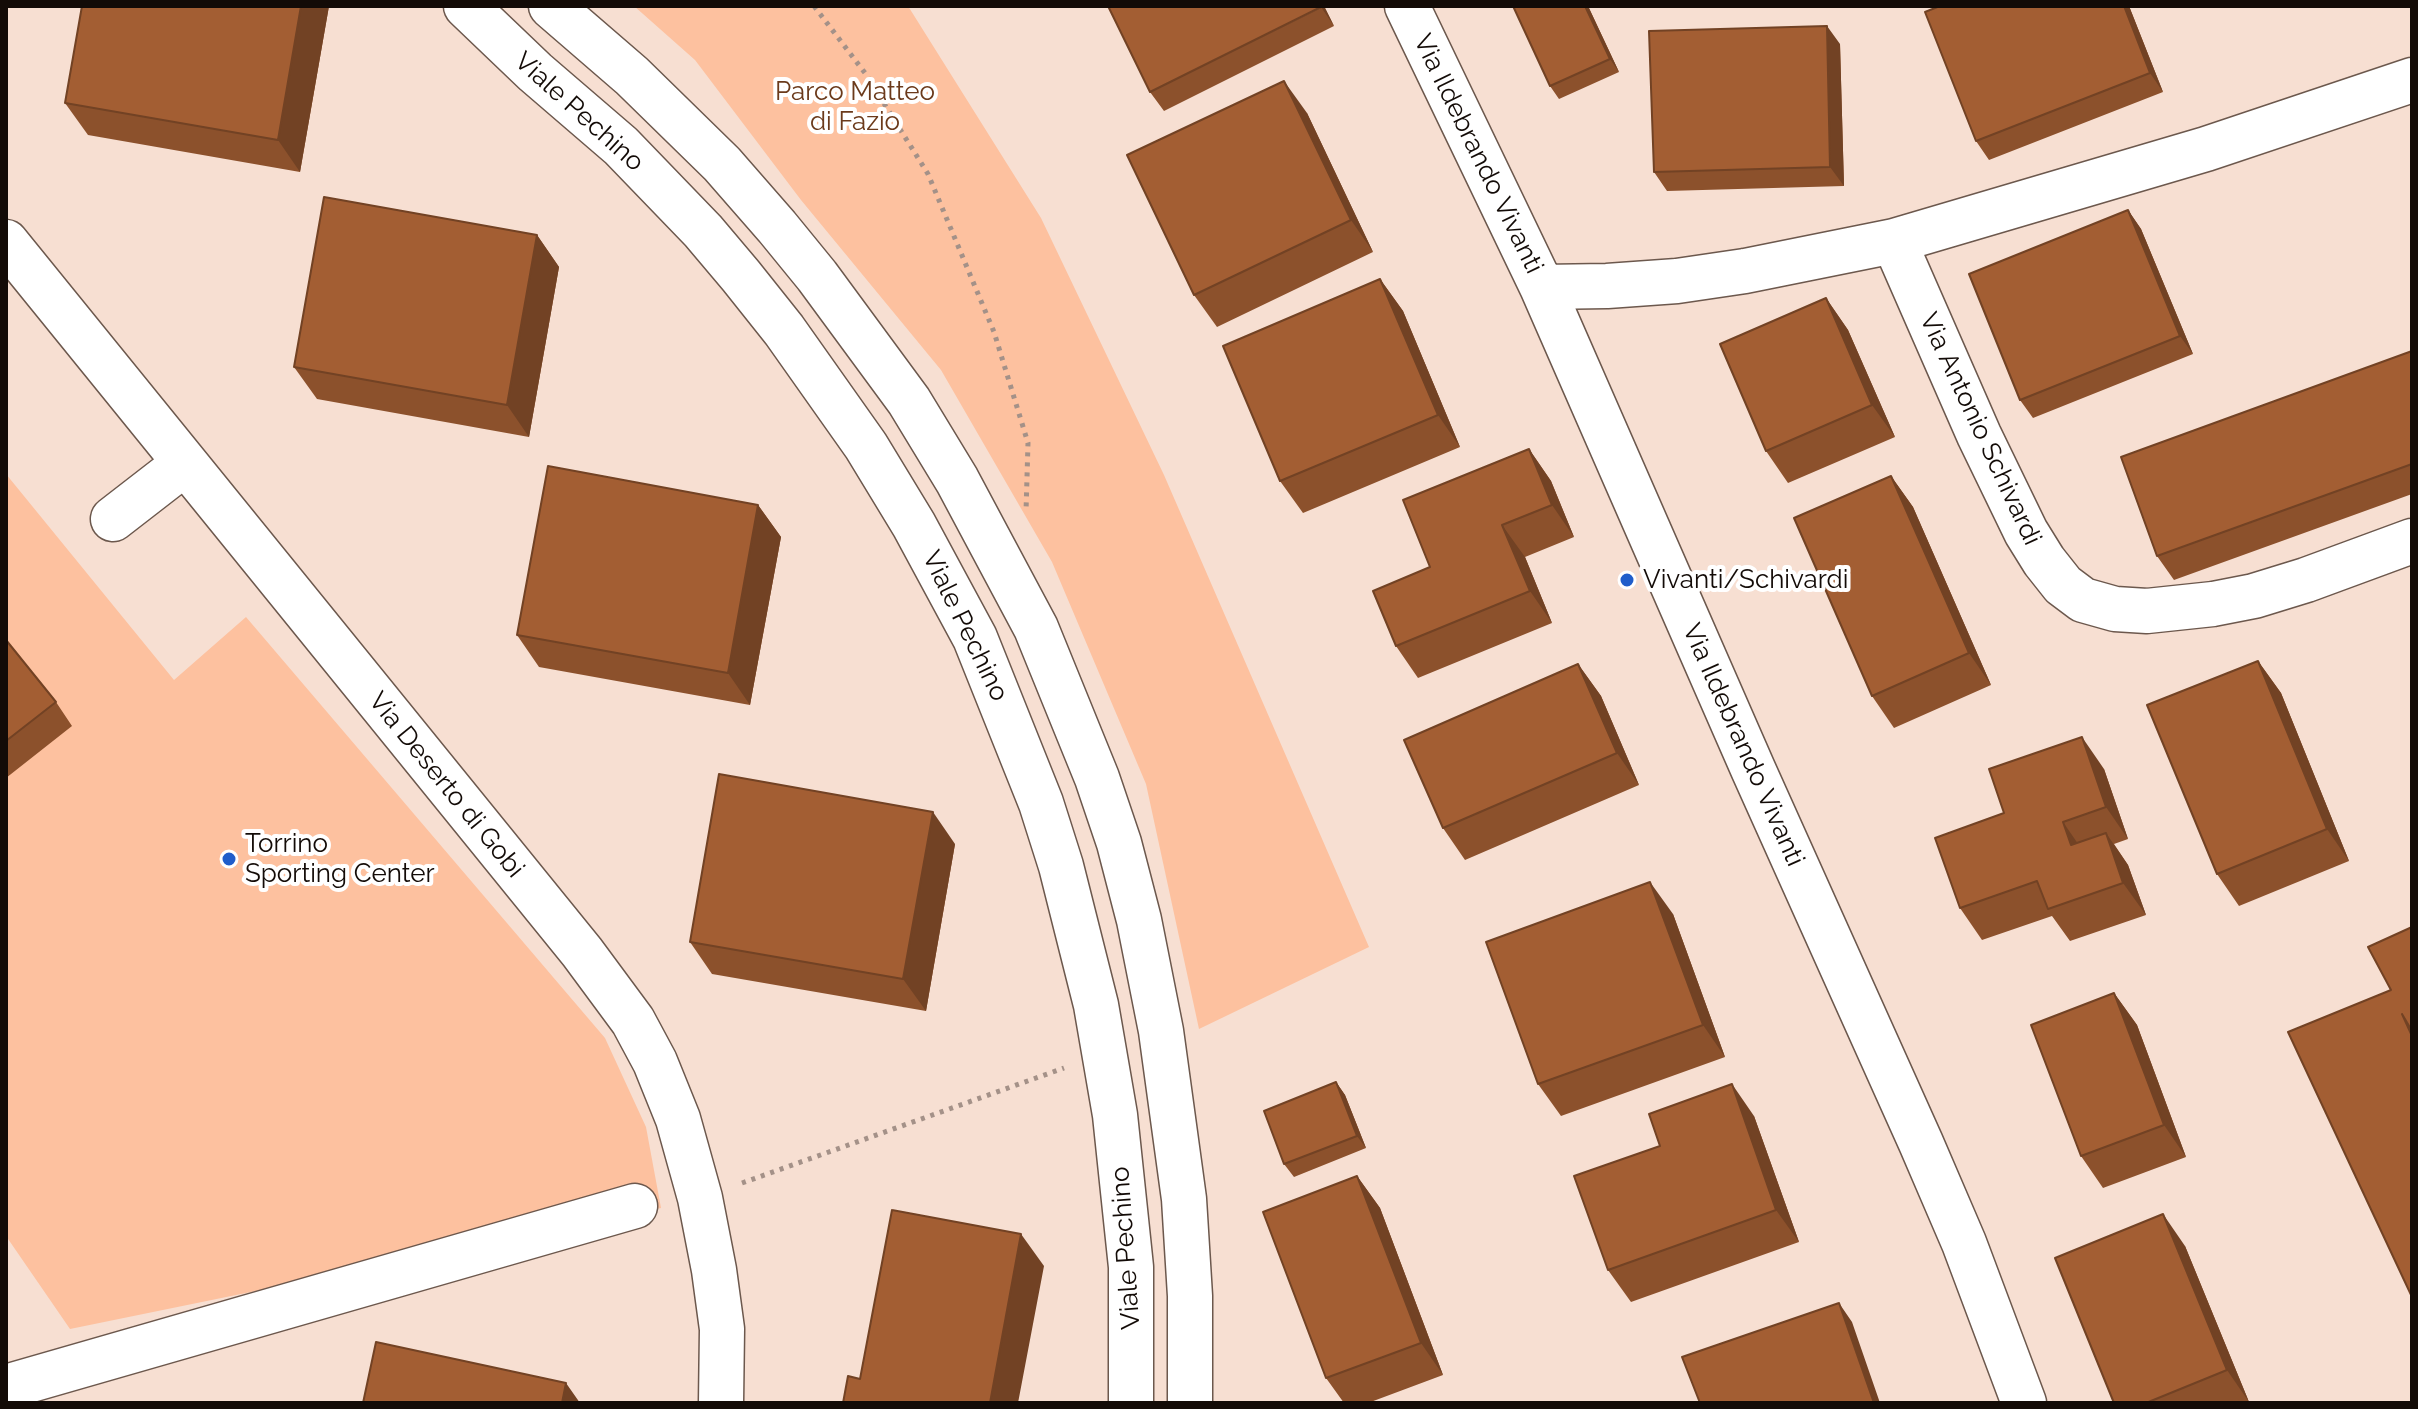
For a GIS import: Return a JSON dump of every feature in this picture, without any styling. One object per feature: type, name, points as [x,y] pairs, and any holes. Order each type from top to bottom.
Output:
[{"type":"street","name":"Viale Pechino","points":[[466,6],[535,72],[621,146],[724,254],[837,403],[894,491],[975,638],[1031,776],[1061,866],[1096,1005],[1115,1115],[1131,1267],[1131,1403]]},
{"type":"street","points":[[551,6],[632,76],[722,164],[817,276],[909,401],[957,480],[1036,628],[1097,778],[1119,843],[1139,920],[1161,1031],[1184,1199],[1190,1296],[1190,1403]]},
{"type":"street","name":"Via Ildebrando Vivanti","points":[[1407,6],[1542,287],[1921,1143],[1964,1243],[2024,1403]]},
{"type":"street","points":[[1542,287],[1628,284],[1726,274],[1894,241],[2194,152],[2412,80]]},
{"type":"street","name":"Via Antonio Schivardi","points":[[1894,241],[1979,435],[2026,532],[2063,585],[2083,600],[2115,609],[2147,611],[2213,604],[2254,596],[2306,580],[2412,541]]},
{"type":"street","name":"Via Deserto di Gobi","points":[[6,242],[562,928],[633,1021],[655,1062],[678,1119],[700,1198],[722,1329],[721,1403]]},
{"type":"street","points":[[113,519],[184,464]]},
{"type":"street","points":[[6,1387],[635,1206]]},
{"type":"path","points":[[814,6],[865,73],[928,174],[994,332],[1028,443],[1026,522]]},
{"type":"path","points":[[700,1198],[1104,1054]]},
{"type":"green space","name":"Parco Matteo di Fazio","points":[[634,6],[908,6],[1041,218],[1164,475],[1369,947],[1199,1029],[1146,784],[1052,562],[941,370],[801,200],[695,60]]},
{"type":"green space","name":"Torrino Sporting Center","points":[[6,474],[174,680],[246,617],[605,1038],[646,1127],[661,1208],[70,1329],[6,1236]]},
{"type":"building","points":[[82,6],[301,6],[278,140],[65,103]]},
{"type":"building","points":[[1108,6],[1320,6],[1321,7],[1150,92]]},
{"type":"building","points":[[1513,6],[1585,6],[1610,59],[1550,86]]},
{"type":"building","points":[[1940,6],[2124,6],[2150,73],[1976,141],[1925,12]]},
{"type":"building","points":[[1827,26],[1830,167],[1654,172],[1649,31]]},
{"type":"building","points":[[1284,81],[1351,220],[1194,295],[1127,155]]},
{"type":"building","points":[[324,197],[537,235],[507,405],[294,367]]},
{"type":"building","points":[[2128,210],[2180,336],[2020,400],[1969,274]]},
{"type":"building","points":[[1380,279],[1438,415],[1280,481],[1223,346]]},
{"type":"building","points":[[1826,298],[1872,405],[1766,451],[1720,344]]},
{"type":"building","points":[[2412,351],[2412,464],[2157,556],[2121,457]]},
{"type":"building","points":[[1529,449],[1552,505],[1502,525],[1530,591],[1396,646],[1373,591],[1430,567],[1403,500]]},
{"type":"building","points":[[548,466],[758,505],[728,673],[517,635]]},
{"type":"building","points":[[1891,476],[1969,653],[1872,696],[1794,518]]},
{"type":"building","points":[[6,640],[56,702],[6,741]]},
{"type":"building","points":[[2258,661],[2327,829],[2217,874],[2147,705]]},
{"type":"building","points":[[1578,664],[1617,753],[1443,828],[1404,740]]},
{"type":"building","points":[[2082,737],[2106,807],[2063,822],[2071,845],[2106,833],[2123,883],[2048,909],[2037,881],[1960,908],[1935,838],[2004,813],[1989,769]]},
{"type":"building","points":[[719,774],[933,812],[903,979],[690,942]]},
{"type":"building","points":[[1650,882],[1703,1025],[1538,1084],[1486,942]]},
{"type":"building","points":[[2412,927],[2412,1031],[2402,1014],[2412,1036],[2412,1297],[2288,1032],[2391,990],[2368,947]]},
{"type":"building","points":[[2114,993],[2164,1125],[2081,1156],[2031,1025]]},
{"type":"building","points":[[1336,1082],[1357,1136],[1284,1164],[1264,1111]]},
{"type":"building","points":[[1732,1084],[1776,1210],[1608,1270],[1574,1176],[1660,1146],[1649,1114]]},
{"type":"building","points":[[1357,1176],[1421,1343],[1326,1378],[1263,1212]]},
{"type":"building","points":[[892,1210],[1021,1234],[990,1403],[843,1403],[848,1376],[860,1379]]},
{"type":"building","points":[[2163,1214],[2227,1370],[2146,1403],[2114,1403],[2055,1258]]},
{"type":"building","points":[[1839,1303],[1874,1403],[1700,1403],[1682,1357]]},
{"type":"building","points":[[376,1342],[566,1383],[562,1403],[363,1403]]},
{"type":"place","name":"Vivanti/Schivardi","points":[[1627,580]]},
{"type":"place","name":"Torrino Sporting Center","points":[[229,859]]}]
